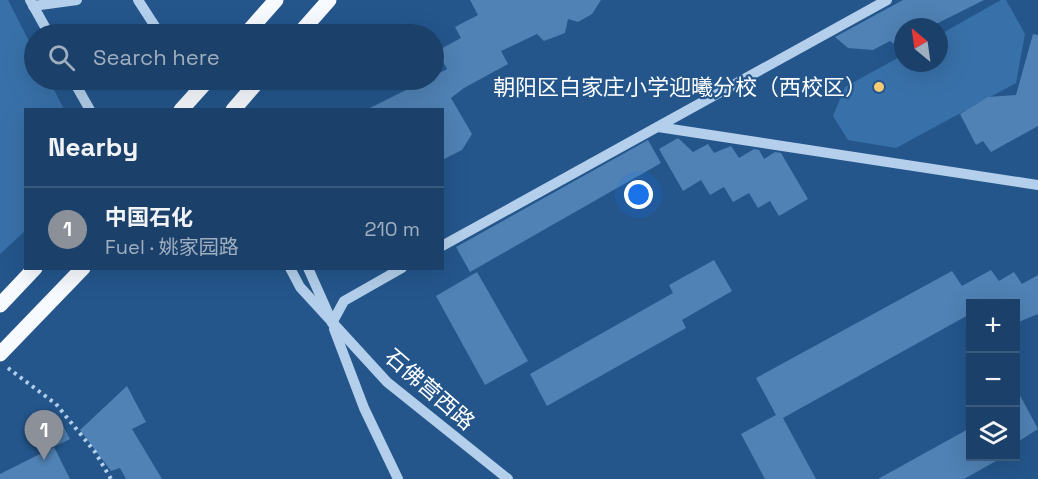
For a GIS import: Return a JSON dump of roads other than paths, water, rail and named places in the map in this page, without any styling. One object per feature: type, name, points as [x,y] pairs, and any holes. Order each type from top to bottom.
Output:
[{"type":"main road","points":[[255,24],[276,0]]},
{"type":"main road","points":[[307,24],[329,0]]},
{"type":"main road","points":[[182,108],[190,90]]},
{"type":"main road","points":[[235,108],[250,90]]},
{"type":"main road","points":[[0,305],[33,270]]},
{"type":"main road","points":[[0,354],[80,270]]},
{"type":"street","points":[[43,24],[31,3],[77,0]]},
{"type":"street","points":[[138,0],[154,24]]},
{"type":"street","points":[[444,245],[887,0]]},
{"type":"street","points":[[79,90],[89,108]]},
{"type":"street","points":[[658,127],[1038,185]]},
{"type":"street","name":"石佛营西路","points":[[291,270],[300,287],[387,382],[508,479]]},
{"type":"street","name":"石佛营西路","points":[[309,270],[332,323]]},
{"type":"street","points":[[398,270],[344,301],[332,323],[364,408],[398,479]]},
{"type":"place","name":"朝阳区白家庄小学迎曦分校（西校区）","points":[[879,87]]},
{"type":"place","name":"中国石化","points":[[44,460]]}]
